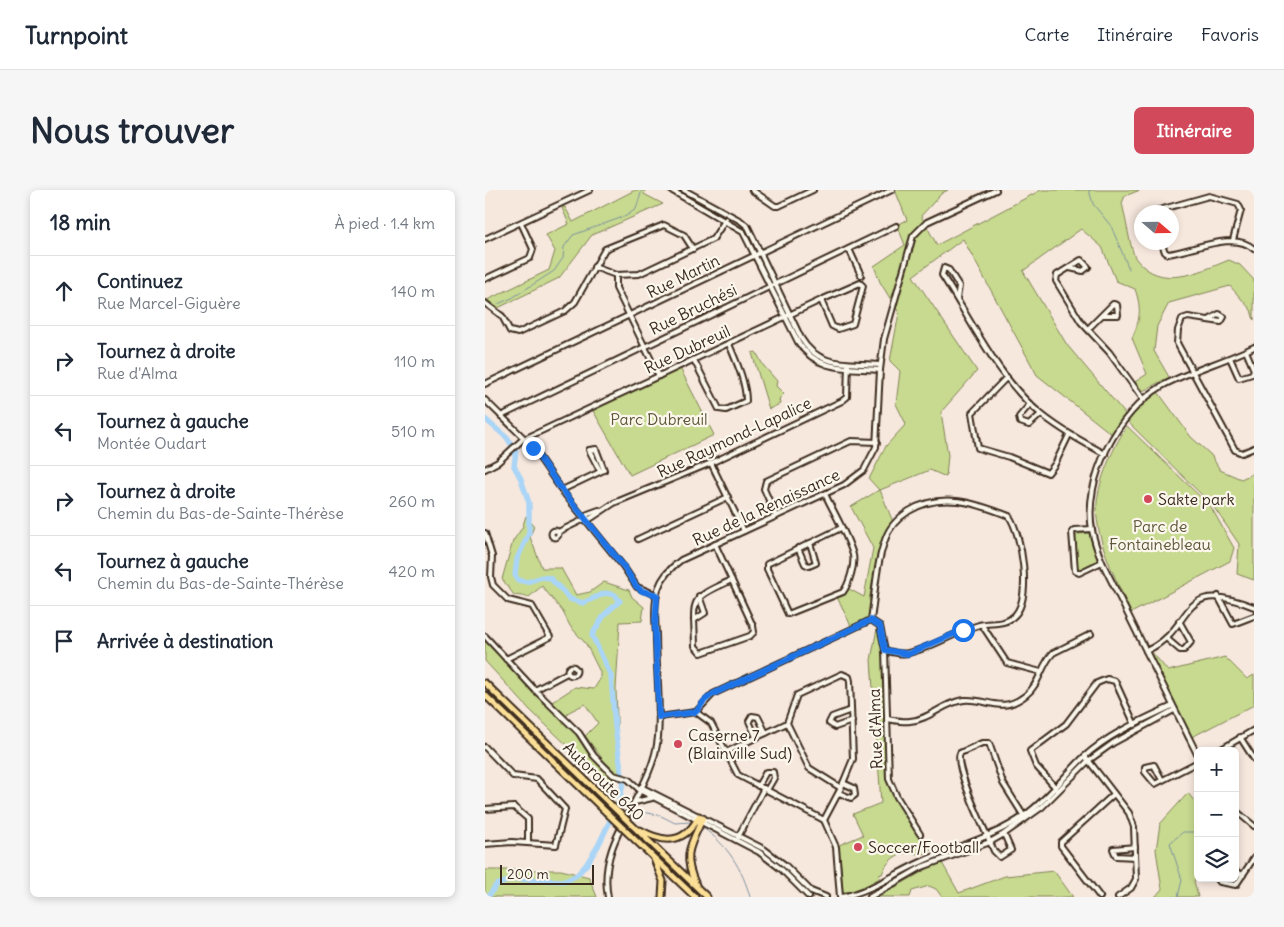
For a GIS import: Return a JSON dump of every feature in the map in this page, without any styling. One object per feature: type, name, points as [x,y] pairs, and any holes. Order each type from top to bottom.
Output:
[{"type":"highway","name":"Autoroute 640","points":[[485,683],[707,897]]},
{"type":"highway","name":"Autoroute 640","points":[[485,695],[695,897]]},
{"type":"highway","points":[[632,825],[655,838],[668,840],[685,834],[700,819]]},
{"type":"highway","points":[[698,888],[690,870],[687,855],[700,819]]},
{"type":"highway","points":[[653,856],[663,881],[662,897]]},
{"type":"street","points":[[485,240],[590,190]]},
{"type":"street","points":[[671,190],[682,191],[747,225],[802,339],[813,353],[829,362],[848,367]]},
{"type":"street","points":[[752,190],[775,206],[779,206],[813,190]]},
{"type":"street","name":"Rue Martin","points":[[485,384],[892,190]]},
{"type":"street","name":"Rue de la Renaissance","points":[[657,595],[663,578],[673,566],[715,544],[825,494],[860,474],[872,459],[877,442],[880,367],[890,312],[914,235],[931,220],[996,190]]},
{"type":"street","points":[[682,191],[743,232],[798,342],[810,357],[828,367],[880,367]]},
{"type":"street","points":[[1177,205],[1209,196],[1238,204],[1241,211],[1233,240]]},
{"type":"street","points":[[594,267],[616,276],[639,274],[713,239],[729,214]]},
{"type":"street","points":[[485,279],[530,258],[533,250],[521,223]]},
{"type":"street","points":[[485,302],[502,316],[510,331],[518,333],[565,311],[575,302],[605,249],[660,225],[668,226],[685,235],[693,249]]},
{"type":"street","name":"Rue Bruchési","points":[[501,416],[896,226]]},
{"type":"street","points":[[1164,250],[1165,253],[1169,254],[1233,240],[1247,243],[1254,249]]},
{"type":"street","points":[[849,249],[861,275]]},
{"type":"street","points":[[957,299],[959,286],[949,270],[944,268],[941,274],[957,299],[1007,377],[1030,404],[1069,434],[1105,454]]},
{"type":"street","points":[[1070,268],[1057,275],[1055,279],[1080,321],[1109,352],[1143,399]]},
{"type":"street","points":[[616,276],[616,288],[659,376]]},
{"type":"street","name":"Rue Dubreuil","points":[[485,469],[496,463],[526,439],[790,314],[821,300],[860,283],[863,291],[853,324],[838,329],[833,326],[821,300]]},
{"type":"street","points":[[1088,329],[1103,315]]},
{"type":"street","points":[[1209,320],[1184,318],[1178,330],[1177,343],[1235,450],[1241,453],[1254,448]]},
{"type":"street","points":[[694,360],[719,409],[726,410],[746,401],[746,393],[737,362],[729,344]]},
{"type":"street","points":[[1194,748],[1102,562],[1091,529],[1094,485],[1105,454],[1125,418],[1143,399],[1163,386],[1254,347]]},
{"type":"street","points":[[1230,358],[1239,378],[1252,374],[1254,370],[1246,351]]},
{"type":"street","name":"Rue Raymond-Lapalice","points":[[558,532],[585,519],[591,519],[601,510],[711,463],[845,399],[848,367]]},
{"type":"street","points":[[1007,377],[971,415],[978,448],[1009,456],[1048,473],[1055,464],[1069,434]]},
{"type":"street","points":[[485,400],[526,439],[562,490],[625,568],[638,588],[657,595],[655,626],[659,717],[655,756],[609,856],[606,875],[608,897]]},
{"type":"street","points":[[1030,404],[1019,417],[1020,422],[1029,425],[1041,414]]},
{"type":"street","points":[[776,516],[764,489],[766,481],[851,441],[877,442]]},
{"type":"street","points":[[562,490],[600,471],[605,468],[596,449],[589,450],[600,471]]},
{"type":"street","points":[[711,463],[744,531]]},
{"type":"street","points":[[825,494],[841,528],[853,556],[848,585],[843,592],[789,614],[767,569],[767,564],[841,528]]},
{"type":"street","points":[[638,539],[728,497]]},
{"type":"street","points":[[696,712],[704,701],[713,694],[871,620],[880,556],[891,526],[900,516],[915,507],[931,501],[943,500],[961,501],[1009,516],[1017,532],[1024,570],[1021,606],[1009,620],[982,624],[908,654],[885,650]]},
{"type":"street","points":[[1091,529],[1072,532],[1075,571],[1079,573],[1102,562]]},
{"type":"street","points":[[485,533],[492,556],[491,577],[497,590],[513,602],[532,606],[550,638],[506,659]]},
{"type":"street","points":[[798,548],[805,564],[809,566],[816,563],[810,543]]},
{"type":"street","points":[[715,544],[732,580],[753,626],[750,636],[701,653],[695,646],[695,602],[699,596],[732,580]]},
{"type":"street","points":[[485,565],[491,565]]},
{"type":"street","points":[[694,620],[705,613],[699,596]]},
{"type":"street","points":[[1146,651],[1161,644],[1192,606],[1203,598],[1218,596],[1254,606]]},
{"type":"street","points":[[1218,596],[1233,624],[1236,625],[1254,616]]},
{"type":"street","name":"Rue d'Alma","points":[[871,620],[880,626],[885,650],[889,779],[897,798],[920,834]]},
{"type":"street","points":[[1166,638],[1180,650],[1184,650],[1189,645],[1191,642],[1179,621]]},
{"type":"street","points":[[982,624],[1007,663],[1041,672]]},
{"type":"street","points":[[887,719],[909,722],[962,700],[1005,706],[1027,694],[1037,682],[1053,653],[1091,634]]},
{"type":"street","points":[[485,636],[535,690],[579,733],[602,766],[619,778],[625,778],[659,800],[700,819]]},
{"type":"street","points":[[535,690],[567,673]]},
{"type":"street","points":[[726,752],[787,723],[797,695],[842,674],[849,677],[853,759],[839,793],[824,820]]},
{"type":"street","points":[[1060,791],[1036,766],[1030,751],[1066,724],[1097,684],[1107,679],[1115,681],[1136,726]]},
{"type":"street","points":[[659,717],[696,712],[711,723],[736,773],[824,820],[836,847],[841,897],[865,892],[920,862],[987,836],[1025,818],[1085,756],[1136,726],[1173,708]]},
{"type":"street","points":[[851,710],[832,717],[829,723],[835,727],[852,721]]},
{"type":"street","points":[[757,737],[749,721],[752,716],[758,717],[766,733]]},
{"type":"street","points":[[787,723],[809,768],[842,785],[853,788],[855,795],[851,798],[839,793]]},
{"type":"street","points":[[870,897],[922,867],[990,842],[1005,834],[1060,791],[1088,761],[1136,726]]},
{"type":"street","points":[[1224,747],[1254,730]]},
{"type":"street","points":[[1240,737],[1254,759]]},
{"type":"street","points":[[1005,834],[1011,846],[1008,854],[1000,858],[996,856],[969,794],[958,760],[960,753],[981,743],[989,743],[1003,783],[1025,818]]},
{"type":"street","points":[[485,747],[508,773],[513,776],[535,777],[563,805],[565,812],[556,845],[528,842],[485,844]]},
{"type":"street","points":[[1085,756],[1132,819],[1135,847],[1135,883],[1118,897]]},
{"type":"street","points":[[1162,780],[1154,765],[1145,767],[1145,772],[1155,784],[1194,764]]},
{"type":"street","points":[[738,838],[765,789],[774,778],[773,772],[766,772],[758,786]]},
{"type":"street","points":[[641,788],[779,860],[811,891],[826,897]]},
{"type":"street","points":[[1100,897],[1061,846],[1061,842],[1114,794]]},
{"type":"street","points":[[635,802],[648,798],[659,800]]},
{"type":"street","points":[[485,808],[513,807],[528,819],[528,842]]},
{"type":"street","points":[[1239,813],[1254,826]]},
{"type":"street","points":[[738,838],[769,859],[809,897]]},
{"type":"street","points":[[1135,847],[1113,849],[1116,856],[1135,857]]},
{"type":"street","points":[[1239,881],[1254,858]]},
{"type":"street","points":[[1239,873],[1243,875]]},
{"type":"street","points":[[1220,882],[1236,885],[1238,882]]},
{"type":"green space","points":[[635,190],[645,190],[644,194],[663,204],[592,235],[559,278],[496,309],[485,301],[549,270],[555,251],[546,235],[569,224],[562,208],[565,207],[573,222]]},
{"type":"green space","points":[[895,190],[948,190],[942,193],[921,216],[937,245],[1041,190],[1140,190],[1125,196],[1122,203],[1136,259],[1146,269],[1169,277],[1193,273],[1229,260],[1240,265],[1254,280],[1254,320],[1251,310],[1230,286],[1169,303],[1157,326],[1154,351],[1169,377],[1143,391],[1135,382],[1147,374],[1132,338],[1137,326],[1139,303],[1135,289],[1116,281],[1102,247],[1081,229],[1023,271],[1067,345],[1127,416],[1114,436],[1037,375],[963,239],[913,276],[977,371],[941,412],[948,455],[946,477],[930,470],[880,490],[893,522],[881,541],[869,600],[872,602],[870,616],[851,626],[837,597],[849,589],[864,597],[873,548],[851,507],[879,490],[869,479],[886,446],[906,424],[896,404],[900,371],[890,361],[899,313],[880,282],[874,266],[905,245],[897,225],[907,220]]},
{"type":"green space","points":[[756,352],[763,365],[777,381],[776,386],[784,394],[779,399],[780,404],[769,409],[752,353]]},
{"type":"green space","name":"Parc Dubreuil","points":[[680,368],[714,435],[630,475],[592,409]]},
{"type":"green space","points":[[1158,392],[1191,437],[1211,455],[1220,470],[1241,479],[1254,473],[1254,580],[1237,574],[1239,544],[1213,506],[1126,420],[1144,401]]},
{"type":"green space","name":"Parc de Fontainebleau","points":[[1127,426],[1211,507],[1234,548],[1230,561],[1131,613],[1106,555],[1097,519],[1098,496],[1101,483],[1115,446]]},
{"type":"green space","points":[[526,516],[534,526],[530,537],[542,568],[561,568],[576,595],[590,592],[604,582],[629,590],[632,597],[644,607],[642,621],[620,622],[616,689],[619,775],[605,762],[585,736],[598,723],[585,704],[569,712],[565,719],[549,704],[575,687],[594,689],[600,679],[600,672],[586,644],[570,626],[563,612],[542,586],[529,597],[514,595],[502,579],[513,541],[522,528]]},
{"type":"green space","points":[[1089,533],[1097,559],[1095,563],[1081,570],[1077,566],[1075,537],[1078,534]]},
{"type":"green space","points":[[878,623],[882,628],[886,650],[892,785],[897,797],[931,850],[921,855],[908,853],[897,856],[893,858],[882,874],[879,875],[880,878],[856,891],[843,892],[839,845],[863,835],[853,814],[881,803],[871,660]]},
{"type":"green space","points":[[485,639],[580,737],[593,757],[613,779],[610,786],[529,709],[485,661]]},
{"type":"green space","points":[[1146,651],[1151,651],[1168,671],[1225,657],[1247,679],[1254,675],[1254,705],[1186,740]]},
{"type":"green space","points":[[1188,793],[1194,801],[1194,882],[1198,897],[1155,897],[1162,889],[1156,850],[1160,824]]},
{"type":"green space","points":[[941,861],[959,893],[1005,876],[1054,871],[1073,897],[942,897],[936,889],[929,886],[912,891],[910,897],[878,897]]},
{"type":"green space","points":[[485,870],[561,870],[589,877],[597,897],[485,897]]},
{"type":"waterway","points":[[498,304],[512,298],[554,271],[563,258],[564,247],[573,235],[626,216],[636,209],[642,190]]},
{"type":"waterway","points":[[1089,190],[1093,204],[1111,226],[1129,269]]},
{"type":"waterway","points":[[485,419],[507,438],[516,451],[514,466],[521,479],[529,503],[529,533],[517,559],[515,575],[518,580],[527,582],[542,577],[550,578],[570,599],[583,603],[605,593],[615,595],[620,601],[605,614],[592,635],[611,676],[615,727],[623,784],[619,802],[598,846],[577,875],[566,881],[514,879],[496,885],[488,897]]},
{"type":"waterway","points":[[619,802],[626,805]]},
{"type":"waterway","points":[[635,811],[659,815],[675,823],[691,822]]},
{"type":"waterway","points":[[703,828],[712,834],[733,858],[743,877],[750,897]]},
{"type":"waterway","points":[[1178,897],[1182,880],[1170,843],[1183,832],[1194,832]]},
{"type":"place","name":"Sakte park","points":[[1148,499]]},
{"type":"place","name":"Caserne 7 (Blainville Sud)","points":[[678,744]]},
{"type":"place","name":"Soccer/Football","points":[[858,847]]},
{"type":"route","points":[[533,448],[559,486],[625,568],[636,586],[642,591],[657,595],[655,626],[659,717],[696,712],[704,701],[713,694],[871,620],[880,626],[885,650],[901,654],[908,654],[963,630]]}]
